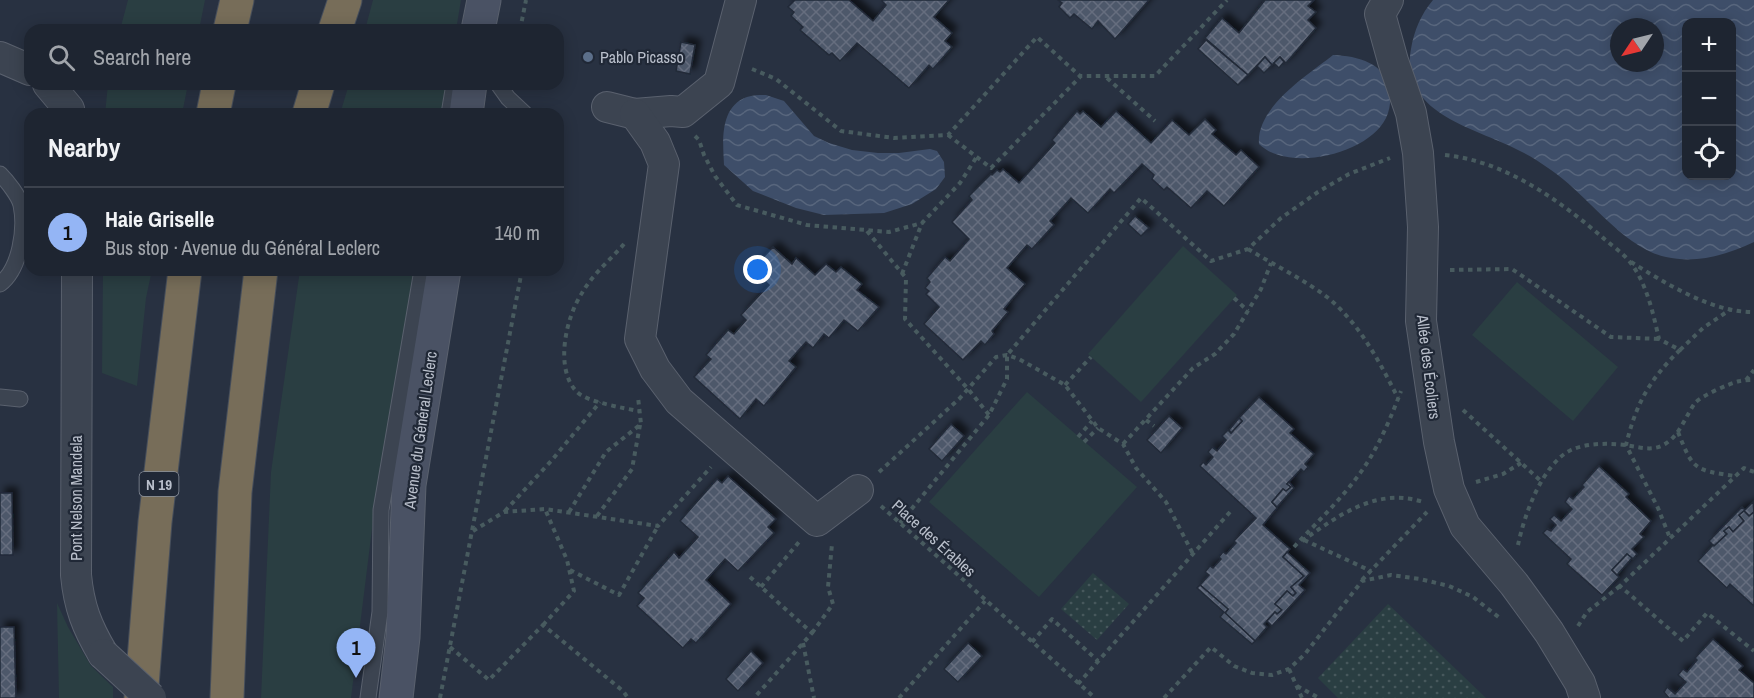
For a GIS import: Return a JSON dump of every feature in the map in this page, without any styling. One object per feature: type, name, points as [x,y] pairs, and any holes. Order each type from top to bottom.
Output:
[{"type":"highway","points":[[231,24],[237,0]]},
{"type":"highway","points":[[318,24],[324,0]]},
{"type":"highway","points":[[337,24],[345,0]]},
{"type":"highway","points":[[214,108],[218,90]]},
{"type":"highway","points":[[298,108],[303,90]]},
{"type":"highway","points":[[311,108],[316,90]]},
{"type":"highway","name":"N 19","points":[[141,698],[155,522],[184,276]]},
{"type":"highway","points":[[227,698],[235,492],[260,276]]},
{"type":"street","points":[[741,0],[719,83],[683,112],[621,111],[655,142],[664,164],[640,339],[654,369],[679,401],[817,521],[858,490]]},
{"type":"street","name":"Allée des Écoliers","points":[[1388,0],[1380,14],[1411,113],[1418,153],[1423,227],[1421,321],[1439,442],[1437,496],[1514,584],[1561,651],[1586,698]]},
{"type":"street","points":[[0,57],[24,67]]},
{"type":"street","points":[[53,90],[68,108]]},
{"type":"street","points":[[467,108],[469,90]]},
{"type":"street","name":"Pont Nelson Mandela","points":[[77,276],[76,575],[79,600],[88,630],[103,654],[151,698]]},
{"type":"street","name":"Avenue du Général Leclerc","points":[[396,698],[403,637],[409,485],[443,276]]},
{"type":"lane","points":[[450,108],[453,90]]},
{"type":"lane","points":[[502,90],[519,108]]},
{"type":"lane","points":[[0,174],[21,204],[22,244],[8,278],[0,284]]},
{"type":"lane","points":[[368,698],[380,612],[381,510],[421,276]]},
{"type":"lane","points":[[0,397],[20,399]]},
{"type":"path","points":[[521,24],[526,0]]},
{"type":"path","points":[[948,135],[1036,37],[1080,76],[1155,76],[1227,0]]},
{"type":"path","points":[[726,59],[776,79],[841,131],[894,138],[948,135],[991,168],[1080,76]]},
{"type":"path","points":[[1106,77],[1155,121]]},
{"type":"path","points":[[671,111],[699,140],[715,176],[737,205],[807,225],[889,232],[922,223]]},
{"type":"path","points":[[900,523],[989,415],[1007,379],[1007,355],[1141,198],[1211,261],[1248,249],[1281,218],[1349,174],[1387,159],[1418,153],[1448,155],[1479,161],[1539,190],[1579,217],[1630,261],[1657,278],[1701,300],[1742,312],[1754,312]]},
{"type":"path","points":[[902,274],[922,223],[960,183],[976,158]]},
{"type":"path","points":[[638,411],[600,402],[578,393],[565,370],[565,334],[582,293],[627,240],[657,222]]},
{"type":"path","points":[[867,230],[906,278],[904,319],[989,415]]},
{"type":"path","points":[[1248,249],[1326,297],[1346,314],[1380,362],[1398,399]]},
{"type":"path","points":[[1630,261],[1643,284],[1659,339]]},
{"type":"path","points":[[1123,444],[1193,368],[1215,354],[1234,334],[1261,289],[1271,263]]},
{"type":"path","points":[[1461,269],[1512,269],[1611,337],[1659,339],[1680,350]]},
{"type":"path","points":[[440,698],[521,276]]},
{"type":"path","points":[[1234,298],[1248,311]]},
{"type":"path","points":[[1670,538],[1658,508],[1626,446],[1633,417],[1660,369],[1703,328],[1731,309]]},
{"type":"path","points":[[858,490],[960,398],[996,357],[1007,355],[1019,359],[1065,385],[1098,428],[1123,444],[1136,468],[1166,502],[1193,554]]},
{"type":"path","points":[[1065,385],[1091,357]]},
{"type":"path","points":[[597,516],[632,469],[641,424],[638,392],[654,369]]},
{"type":"path","points":[[1746,381],[1754,370]]},
{"type":"path","points":[[1514,584],[1522,527],[1542,482],[1554,464],[1569,451],[1586,445],[1656,448],[1667,443],[1678,432],[1697,401],[1739,381],[1754,380]]},
{"type":"path","points":[[1521,463],[1503,474],[1437,496],[1378,499],[1339,515],[1294,547],[1341,498],[1367,462],[1404,384],[1448,396],[1542,482]]},
{"type":"path","points":[[472,531],[504,512],[552,460],[600,402]]},
{"type":"path","points":[[1146,420],[1154,426]]},
{"type":"path","points":[[1078,437],[1092,421]]},
{"type":"path","points":[[568,512],[606,452],[641,424]]},
{"type":"path","points":[[1084,442],[1098,428]]},
{"type":"path","points":[[1678,432],[1690,462],[1708,472],[1735,476]]},
{"type":"path","points":[[570,570],[619,595],[658,526],[730,446]]},
{"type":"path","points":[[1561,651],[1587,612],[1620,586],[1744,468],[1754,472]]},
{"type":"path","name":"Place des Érables","points":[[858,490],[879,504],[1095,698]]},
{"type":"path","points":[[1164,698],[1211,647],[1234,666],[1252,673],[1272,675],[1289,669],[1305,654],[1362,581],[1434,505],[1465,526]]},
{"type":"path","points":[[504,512],[544,509],[658,526]]},
{"type":"path","points":[[450,647],[489,680],[574,591],[567,560],[544,509]]},
{"type":"path","points":[[1078,684],[1230,512]]},
{"type":"path","points":[[754,698],[812,633],[833,604],[828,587],[832,540],[817,521],[761,587]]},
{"type":"path","points":[[1304,540],[1371,571]]},
{"type":"path","points":[[1362,581],[1392,575],[1449,586],[1473,597],[1506,622]]},
{"type":"path","points":[[750,577],[812,633]]},
{"type":"path","points":[[1620,586],[1683,641],[1707,613],[1754,651]]},
{"type":"path","points":[[899,698],[985,601]]},
{"type":"path","points":[[1032,642],[1052,619],[1098,661]]},
{"type":"path","points":[[543,625],[628,698]]},
{"type":"path","points":[[803,643],[814,698]]},
{"type":"path","points":[[1289,669],[1302,698]]},
{"type":"path","points":[[1296,686],[1319,698]]},
{"type":"green space","points":[[128,0],[205,0],[200,24],[122,24]]},
{"type":"green space","points":[[373,0],[461,0],[457,24],[367,24]]},
{"type":"green space","points":[[107,90],[187,90],[183,108],[106,108]]},
{"type":"green space","points":[[347,90],[446,90],[443,108],[342,108]]},
{"type":"green space","points":[[1183,246],[1237,295],[1141,402],[1088,354]]},
{"type":"green space","points":[[103,276],[151,276],[146,298],[137,386],[102,373]]},
{"type":"green space","points":[[299,276],[415,276],[374,513],[351,698],[261,698],[271,472]]},
{"type":"green space","points":[[1517,282],[1618,367],[1573,421],[1472,335]]},
{"type":"green space","points":[[1027,392],[1137,487],[1039,597],[929,502]]},
{"type":"green space","points":[[1093,573],[1129,604],[1097,640],[1061,609]]},
{"type":"green space","points":[[57,603],[91,666],[113,687],[113,698],[59,698]]},
{"type":"green space","points":[[1388,604],[1486,698],[1338,698],[1318,678]]},
{"type":"water","points":[[1433,0],[1754,0],[1754,242],[1733,251],[1700,259],[1678,259],[1650,252],[1620,232],[1565,180],[1540,162],[1445,116],[1429,104],[1417,90],[1410,71],[1411,49],[1422,17]]},
{"type":"water","points":[[1333,55],[1361,59],[1383,74],[1390,91],[1389,108],[1386,118],[1377,131],[1346,150],[1307,158],[1272,153],[1259,144],[1260,130],[1275,105],[1298,82]]},
{"type":"water","points":[[766,95],[784,101],[814,136],[829,143],[852,150],[878,153],[930,149],[937,151],[944,162],[945,177],[936,189],[912,204],[884,213],[824,215],[796,208],[753,191],[724,165],[723,136],[727,117],[738,102],[749,96]]},
{"type":"building","points":[[795,0],[849,0],[873,21],[886,5],[883,0],[949,0],[934,17],[952,33],[945,41],[952,47],[933,69],[929,65],[909,88],[857,43],[840,61],[832,53],[829,55],[800,30],[803,27],[791,16],[794,12],[788,7]]},
{"type":"building","points":[[1058,0],[1149,0],[1115,39],[1098,21],[1092,29],[1074,14],[1070,18],[1059,7],[1062,3]]},
{"type":"building","points":[[1265,0],[1314,0],[1308,6],[1316,12],[1308,20],[1316,28],[1286,63],[1280,57],[1272,65],[1265,57],[1248,75],[1205,38],[1222,18],[1239,33]]},
{"type":"building","points":[[1206,40],[1248,75],[1238,85],[1198,49]]},
{"type":"building","points":[[681,42],[695,45],[690,74],[676,71]]},
{"type":"building","points":[[1265,57],[1272,65],[1264,73],[1257,66]]},
{"type":"building","points":[[1280,57],[1284,62],[1279,68],[1274,63]]},
{"type":"building","points":[[1077,111],[1080,114],[1083,111],[1101,127],[1116,111],[1151,143],[1172,120],[1189,135],[1205,119],[1216,130],[1212,134],[1236,155],[1241,150],[1259,167],[1224,206],[1207,191],[1191,208],[1167,187],[1164,190],[1152,179],[1154,175],[1142,164],[1114,193],[1110,189],[1088,213],[1071,198],[1050,221],[1054,225],[1032,249],[1027,245],[1007,268],[1025,284],[1004,309],[1008,312],[992,331],[994,334],[985,345],[981,341],[963,360],[924,324],[939,307],[926,294],[929,291],[925,288],[930,282],[927,278],[945,257],[950,261],[969,239],[952,222],[972,200],[969,196],[997,170],[1000,172],[1003,169],[1019,183],[1055,143],[1052,140]]},
{"type":"building","points":[[1135,216],[1149,228],[1141,236],[1128,224]]},
{"type":"building","points":[[773,247],[792,264],[796,258],[815,275],[826,264],[836,272],[841,267],[862,284],[857,290],[879,307],[858,331],[844,320],[829,338],[824,334],[813,348],[806,342],[789,361],[796,367],[764,406],[756,399],[740,419],[694,377],[711,359],[706,355],[728,330],[734,334],[746,320],[741,315],[769,285],[752,269]]},
{"type":"building","points":[[1259,397],[1294,429],[1290,433],[1314,454],[1305,464],[1308,467],[1304,472],[1301,469],[1287,484],[1291,487],[1286,491],[1283,489],[1272,502],[1277,508],[1263,525],[1290,549],[1283,557],[1304,576],[1291,587],[1296,593],[1293,596],[1287,591],[1275,604],[1282,610],[1277,614],[1275,612],[1264,624],[1267,627],[1255,641],[1225,613],[1228,609],[1200,585],[1209,575],[1205,572],[1210,566],[1213,568],[1221,559],[1219,557],[1223,552],[1226,554],[1236,543],[1234,541],[1256,518],[1200,466],[1203,462],[1206,465],[1213,457],[1208,452],[1212,447],[1217,451],[1226,440],[1222,436],[1228,430],[1231,433],[1242,421],[1239,418]]},
{"type":"building","points":[[1169,416],[1182,428],[1161,453],[1147,440]]},
{"type":"building","points":[[1239,418],[1242,421],[1231,433],[1229,430]]},
{"type":"building","points":[[951,424],[964,436],[942,461],[929,449]]},
{"type":"building","points":[[1599,466],[1629,494],[1626,497],[1651,521],[1640,534],[1644,537],[1632,549],[1637,554],[1633,559],[1627,554],[1612,570],[1619,577],[1602,595],[1567,564],[1571,559],[1543,533],[1547,529],[1551,531],[1556,525],[1550,519],[1554,515],[1561,521],[1572,509],[1565,502],[1569,496],[1573,499]]},
{"type":"building","points":[[728,476],[776,519],[768,527],[774,533],[738,571],[725,559],[706,580],[731,604],[696,643],[691,639],[683,648],[637,606],[644,598],[638,593],[674,552],[679,558],[698,537],[680,521],[717,479],[722,483]]},
{"type":"building","points":[[1289,482],[1294,488],[1277,507],[1272,502],[1283,489],[1286,491],[1291,487],[1287,484]]},
{"type":"building","points":[[0,493],[12,493],[13,555],[0,555]]},
{"type":"building","points":[[1753,502],[1754,512],[1749,516],[1744,511],[1739,515],[1744,521],[1733,532],[1729,527],[1724,531],[1727,534],[1714,546],[1709,541],[1742,507],[1745,510]]},
{"type":"building","points":[[1744,511],[1749,516],[1754,512],[1754,606],[1730,584],[1727,588],[1698,561],[1727,534],[1724,531],[1729,527],[1733,532],[1744,521],[1739,515]]},
{"type":"building","points":[[1287,552],[1310,573],[1299,585],[1305,590],[1272,626],[1267,621],[1275,612],[1277,614],[1282,610],[1275,604],[1287,591],[1293,596],[1296,593],[1291,587],[1304,576],[1283,557]]},
{"type":"building","points":[[1627,554],[1632,558],[1617,575],[1612,570]]},
{"type":"building","points":[[1200,585],[1228,609],[1225,613],[1255,641],[1252,644],[1220,617],[1224,612],[1197,588]]},
{"type":"building","points":[[0,627],[14,627],[16,698],[0,698]]},
{"type":"building","points":[[1713,639],[1743,666],[1739,670],[1754,683],[1754,698],[1669,698],[1664,692],[1667,687],[1675,694],[1686,682],[1678,675],[1683,669],[1687,672],[1697,660],[1695,658]]},
{"type":"building","points":[[968,643],[982,656],[958,682],[944,669]]},
{"type":"building","points":[[751,651],[763,663],[738,691],[726,679]]},
{"type":"place","name":"Pablo Picasso","points":[[588,57]]},
{"type":"place","name":"Haie Griselle","points":[[356,678]]}]
